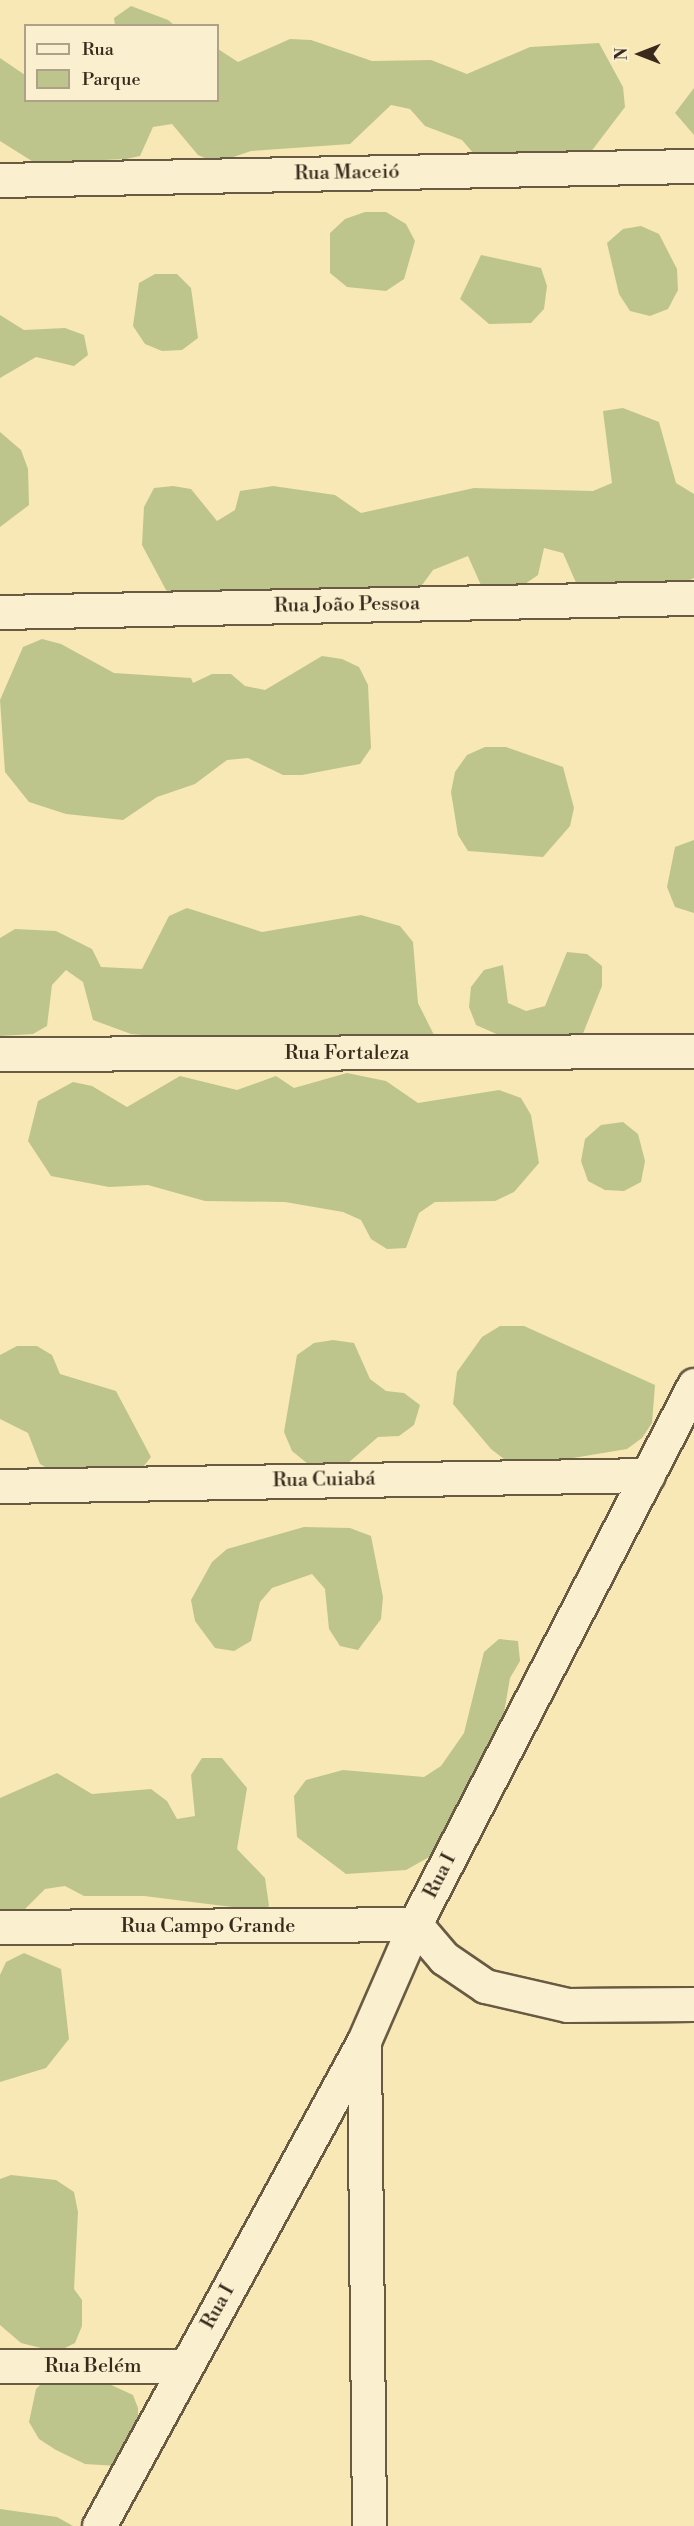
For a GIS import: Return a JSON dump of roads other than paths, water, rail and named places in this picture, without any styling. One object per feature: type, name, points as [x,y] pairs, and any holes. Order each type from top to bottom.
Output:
[{"type":"street","name":"Rua Maceió","points":[[0,180],[694,166]]},
{"type":"street","name":"Rua João Pessoa","points":[[0,612],[694,598]]},
{"type":"street","name":"Rua Fortaleza","points":[[0,1054],[694,1051]]},
{"type":"street","name":"Rua I","points":[[99,2526],[364,2041],[415,1924],[694,1384]]},
{"type":"street","name":"Rua Cuiabá","points":[[0,1486],[648,1475]]},
{"type":"street","name":"Rua Campo Grande","points":[[0,1927],[415,1924]]},
{"type":"street","points":[[415,1924],[444,1958],[485,1986],[567,2005],[694,2004]]},
{"type":"street","points":[[364,2041],[369,2526]]},
{"type":"street","name":"Rua Belém","points":[[0,2366],[186,2366]]}]
